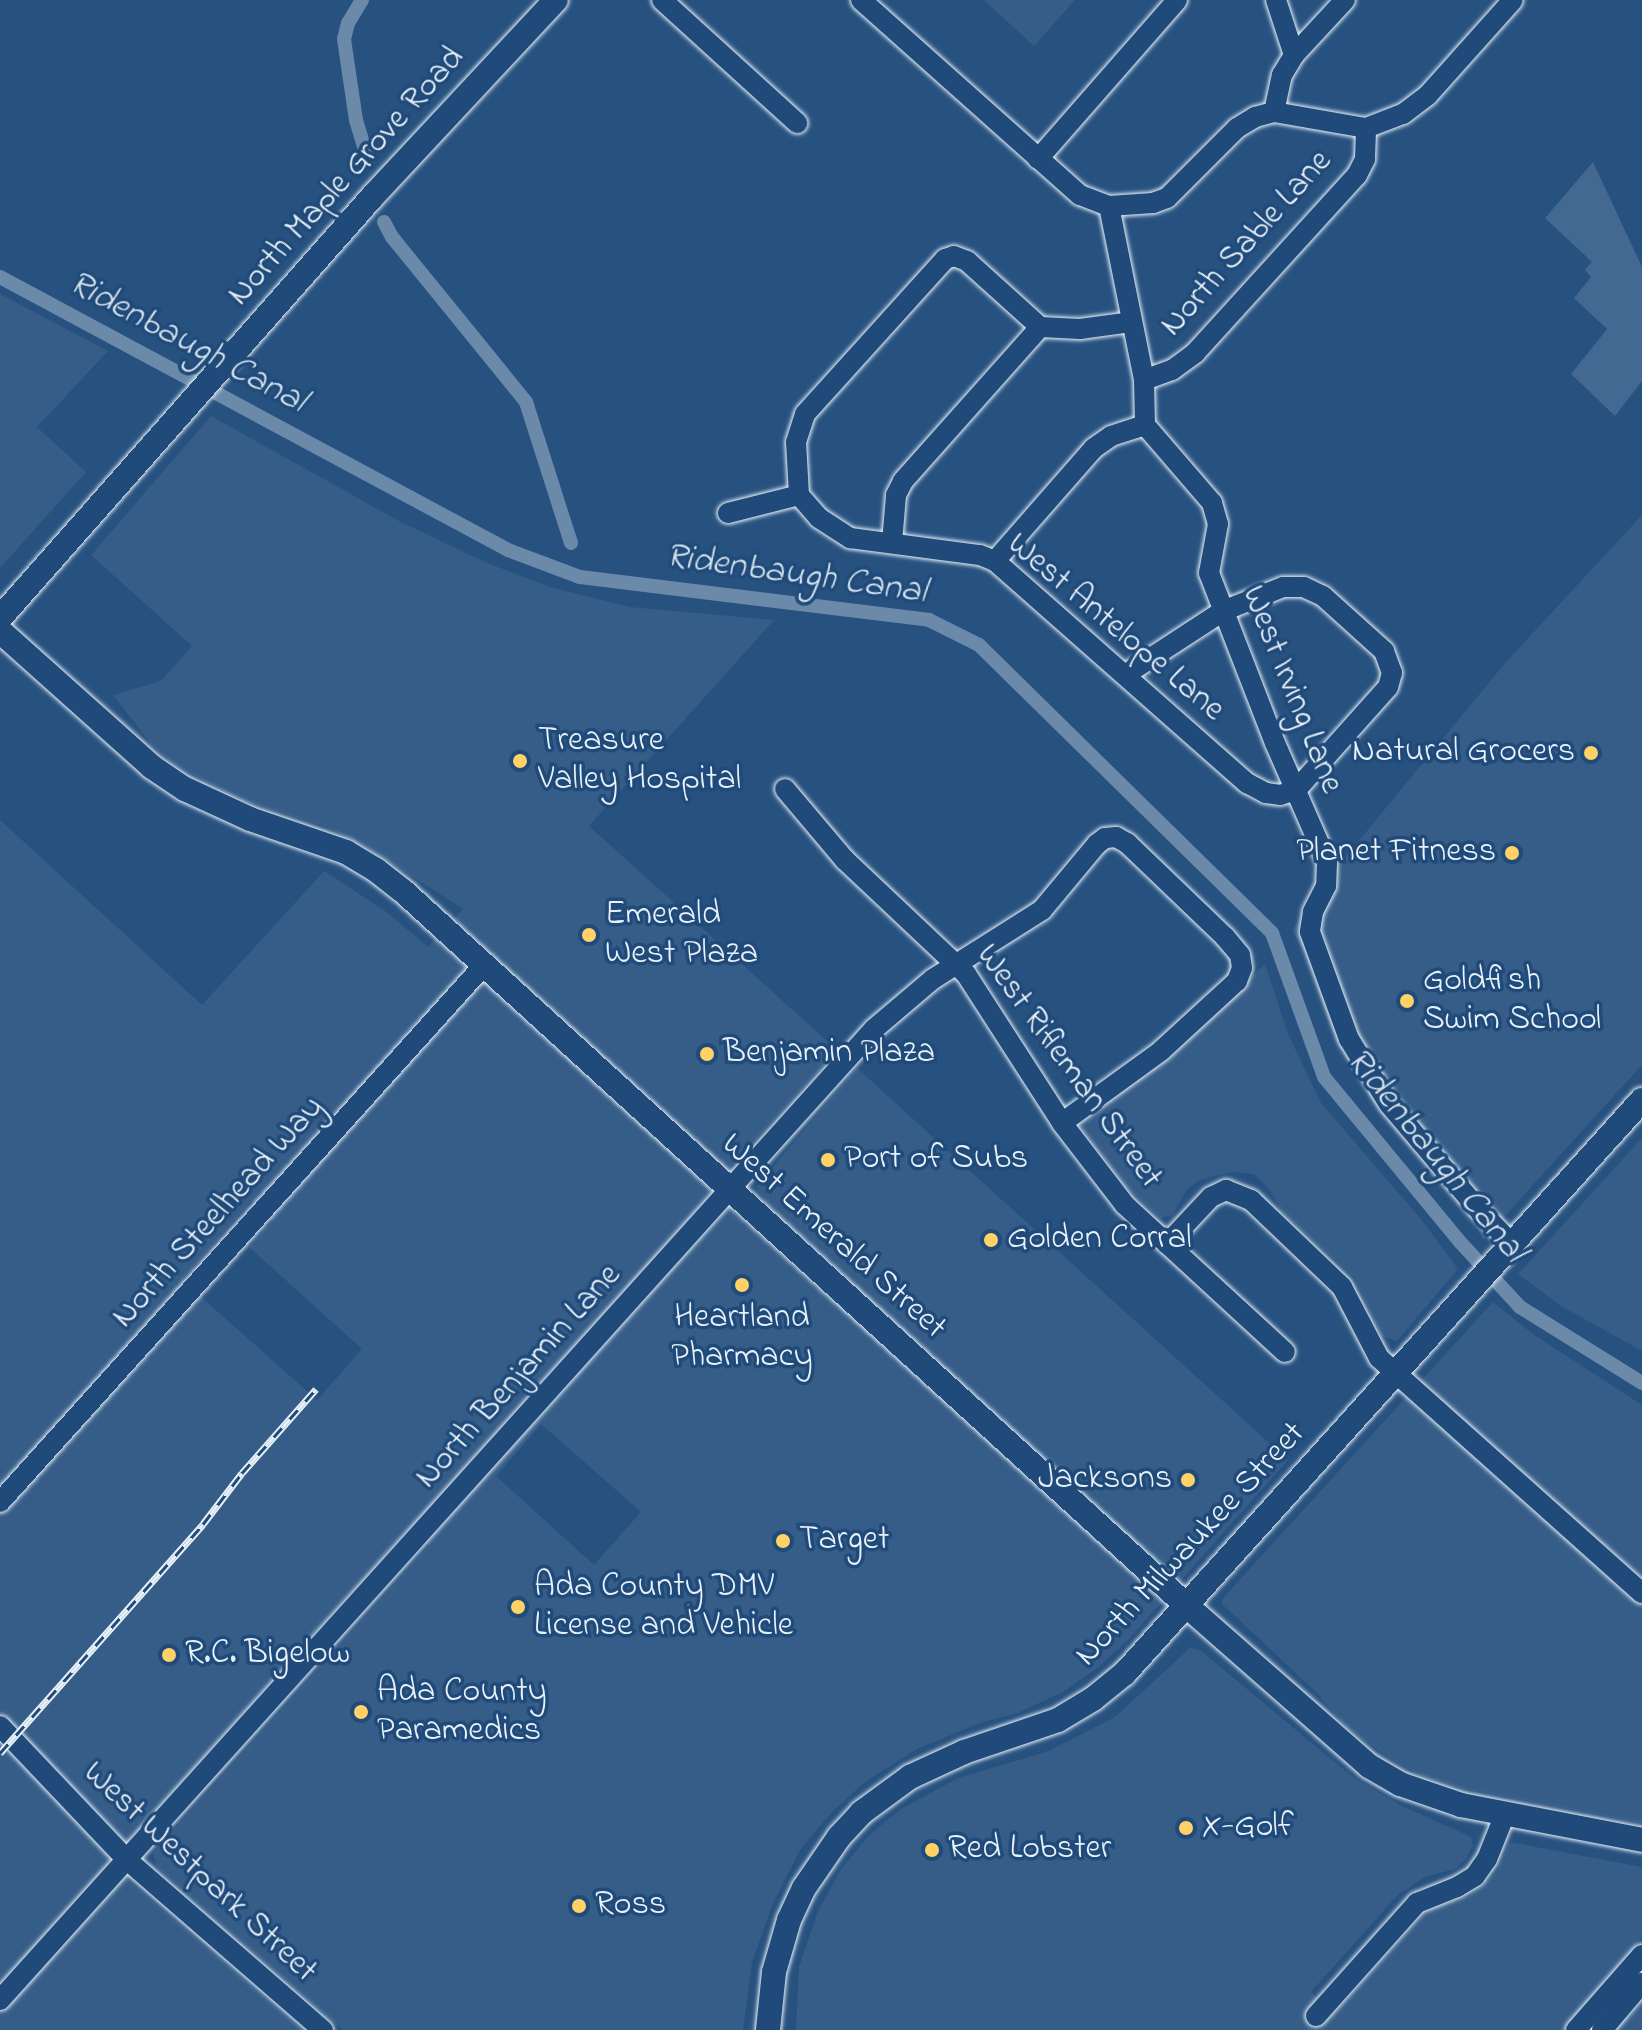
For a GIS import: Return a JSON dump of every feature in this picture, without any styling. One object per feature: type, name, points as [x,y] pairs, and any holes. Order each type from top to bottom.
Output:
[{"type":"main road","name":"North Maple Grove Road","points":[[0,618],[378,190],[556,0]]},
{"type":"main road","name":"West Emerald Street","points":[[0,631],[152,767],[216,805],[327,843],[376,870],[1187,1606],[1369,1766],[1432,1797],[1642,1840]]},
{"type":"main road","name":"North Milwaukee Street","points":[[768,2030],[774,1972],[789,1920],[820,1862],[861,1813],[887,1792],[937,1763],[1032,1731],[1093,1699],[1125,1673],[1642,1100]]},
{"type":"street","points":[[662,0],[797,123]]},
{"type":"street","points":[[861,0],[1080,195],[1109,206],[1153,203],[1167,198],[1237,128],[1274,112],[1366,128],[1403,114],[1428,95],[1513,0]]},
{"type":"street","points":[[1038,159],[1177,0]]},
{"type":"street","points":[[1276,0],[1294,55]]},
{"type":"street","points":[[1274,112],[1282,75],[1294,55],[1345,0]]},
{"type":"street","name":"North Sable Lane","points":[[1144,380],[1172,370],[1195,353],[1357,175],[1365,159],[1366,128]]},
{"type":"street","points":[[995,561],[1094,448],[1111,436],[1145,425],[1144,380],[1109,206]]},
{"type":"street","points":[[728,513],[799,495],[796,442],[805,414],[945,259],[954,256],[967,261],[1040,327],[1080,329],[1131,322]]},
{"type":"street","points":[[892,543],[896,495],[903,481],[1040,327]]},
{"type":"street","name":"West Irving Lane","points":[[1145,425],[1212,503],[1218,524],[1209,573],[1328,871],[1310,932],[1349,1039],[1389,1104],[1512,1244]]},
{"type":"street","name":"West Antelope Lane","points":[[799,495],[819,518],[850,538],[980,555],[995,561],[1247,783],[1280,795],[1296,790]]},
{"type":"street","points":[[1125,675],[1223,611],[1283,587],[1304,587],[1323,596],[1384,651],[1392,673],[1388,687],[1296,790]]},
{"type":"street","name":"West Rifleman Street","points":[[785,789],[835,849],[956,964],[1062,1123],[1125,1205],[1285,1352]]},
{"type":"street","name":"North Benjamin Lane","points":[[0,2000],[874,1029],[909,996],[1042,910],[1097,844],[1105,838],[1116,837],[1127,843],[1225,937],[1240,955],[1242,968],[1237,981],[1161,1051],[1062,1123]]},
{"type":"street","name":"North Steelhead Way","points":[[0,1502],[484,965]]},
{"type":"street","name":"West Rifleman Street","points":[[1167,1244],[1211,1197],[1226,1190],[1251,1200],[1342,1287],[1379,1358],[1642,1593]]},
{"type":"street","name":"West Westpark Street","points":[[0,1726],[126,1859],[323,2030]]},
{"type":"street","points":[[1316,2016],[1417,1903],[1475,1876],[1487,1859],[1505,1814]]},
{"type":"street","points":[[1576,2030],[1642,1955]]},
{"type":"street","points":[[1602,2030],[1642,1983]]},
{"type":"shaded area","points":[[984,0],[1075,0],[1034,46]]},
{"type":"shaded area","points":[[1593,162],[1642,267],[1642,381],[1615,416],[1571,374],[1607,329],[1574,298],[1591,277],[1585,270],[1592,262],[1545,218]]},
{"type":"shaded area","points":[[0,294],[108,351],[37,427],[86,472],[0,568]]},
{"type":"shaded area","points":[[211,416],[399,521],[487,563],[550,587],[630,607],[774,620],[589,826],[837,1050],[709,1190],[833,1302],[851,1281],[766,1203],[756,1187],[857,1068],[1288,1460],[1129,1639],[1100,1666],[1063,1692],[1018,1713],[980,1723],[917,1749],[865,1782],[832,1812],[800,1850],[774,1901],[752,1962],[743,2030],[343,2030],[156,1866],[153,1853],[429,1546],[409,1528],[108,1863],[302,2030],[0,2030],[0,820],[202,1005],[324,871],[384,910],[428,947],[463,909],[371,850],[327,827],[242,800],[174,764],[153,746],[113,695],[161,681],[192,646],[91,555]],"holes":[[[251,1201],[273,1221],[249,1247],[362,1349],[317,1400],[182,1280]],[[541,1424],[641,1512],[594,1565],[496,1476]]]},
{"type":"shaded area","points":[[1642,515],[1642,1065],[1483,1240],[1472,1216],[1372,1101],[1336,1041],[1305,953],[1292,930],[1338,866],[1506,662]]},
{"type":"shaded area","points":[[1265,964],[1288,1034],[1321,1103],[1421,1219],[1458,1269],[1397,1341],[1382,1336],[1354,1277],[1282,1212],[1269,1189],[1254,1174],[1230,1172],[1200,1180],[1186,1190],[1173,1215],[1160,1218],[1124,1185],[1074,1117],[1165,1059]]},
{"type":"shaded area","points":[[1642,1138],[1642,1351],[1561,1306],[1518,1274]]},
{"type":"shaded area","points":[[1493,1302],[1533,1334],[1642,1405],[1642,1823],[1462,1788],[1423,1776],[1394,1761],[1347,1728],[1316,1692],[1222,1604],[1223,1598]]},
{"type":"shaded area","points":[[1190,1648],[1200,1650],[1354,1778],[1400,1805],[1471,1837],[1473,1845],[1467,1858],[1455,1869],[1425,1877],[1398,1895],[1311,1992],[1334,2014],[1423,1916],[1434,1907],[1469,1896],[1485,1884],[1497,1871],[1510,1842],[1642,1867],[1642,1936],[1631,1954],[1598,1991],[1629,2018],[1642,2003],[1642,2030],[796,2030],[799,1967],[818,1911],[841,1869],[870,1834],[901,1809],[958,1778],[1049,1751],[1115,1717]]},
{"type":"waterway","points":[[362,0],[348,23],[344,39],[356,120],[368,160]]},
{"type":"waterway","points":[[384,222],[392,237],[526,402],[571,543]]},
{"type":"waterway","name":"Ridenbaugh Canal","points":[[0,277],[508,550],[580,577],[929,620],[979,645],[1272,933],[1324,1077],[1461,1243],[1520,1307],[1642,1383]]},
{"type":"railway","points":[[0,1753],[203,1524],[242,1473],[316,1389]]},
{"type":"place","name":"Natural Grocers","points":[[1591,753]]},
{"type":"place","name":"Treasure Valley Hospital","points":[[520,761]]},
{"type":"place","name":"Planet Fitness","points":[[1512,853]]},
{"type":"place","name":"Emerald West Plaza","points":[[589,935]]},
{"type":"place","name":"Goldfish Swim School","points":[[1407,1001]]},
{"type":"place","name":"Benjamin Plaza","points":[[707,1054]]},
{"type":"place","name":"Port of Subs","points":[[828,1160]]},
{"type":"place","name":"Golden Corral","points":[[991,1240]]},
{"type":"place","name":"Heartland Pharmacy","points":[[742,1285]]},
{"type":"place","name":"Jacksons","points":[[1188,1480]]},
{"type":"place","name":"Target","points":[[783,1541]]},
{"type":"place","name":"Ada County DMV License and Vehicle","points":[[518,1607]]},
{"type":"place","name":"R.C. Bigelow","points":[[169,1655]]},
{"type":"place","name":"Ada County Paramedics","points":[[361,1712]]},
{"type":"place","name":"X-Golf","points":[[1186,1828]]},
{"type":"place","name":"Red Lobster","points":[[932,1850]]},
{"type":"place","name":"Ross","points":[[579,1906]]}]
